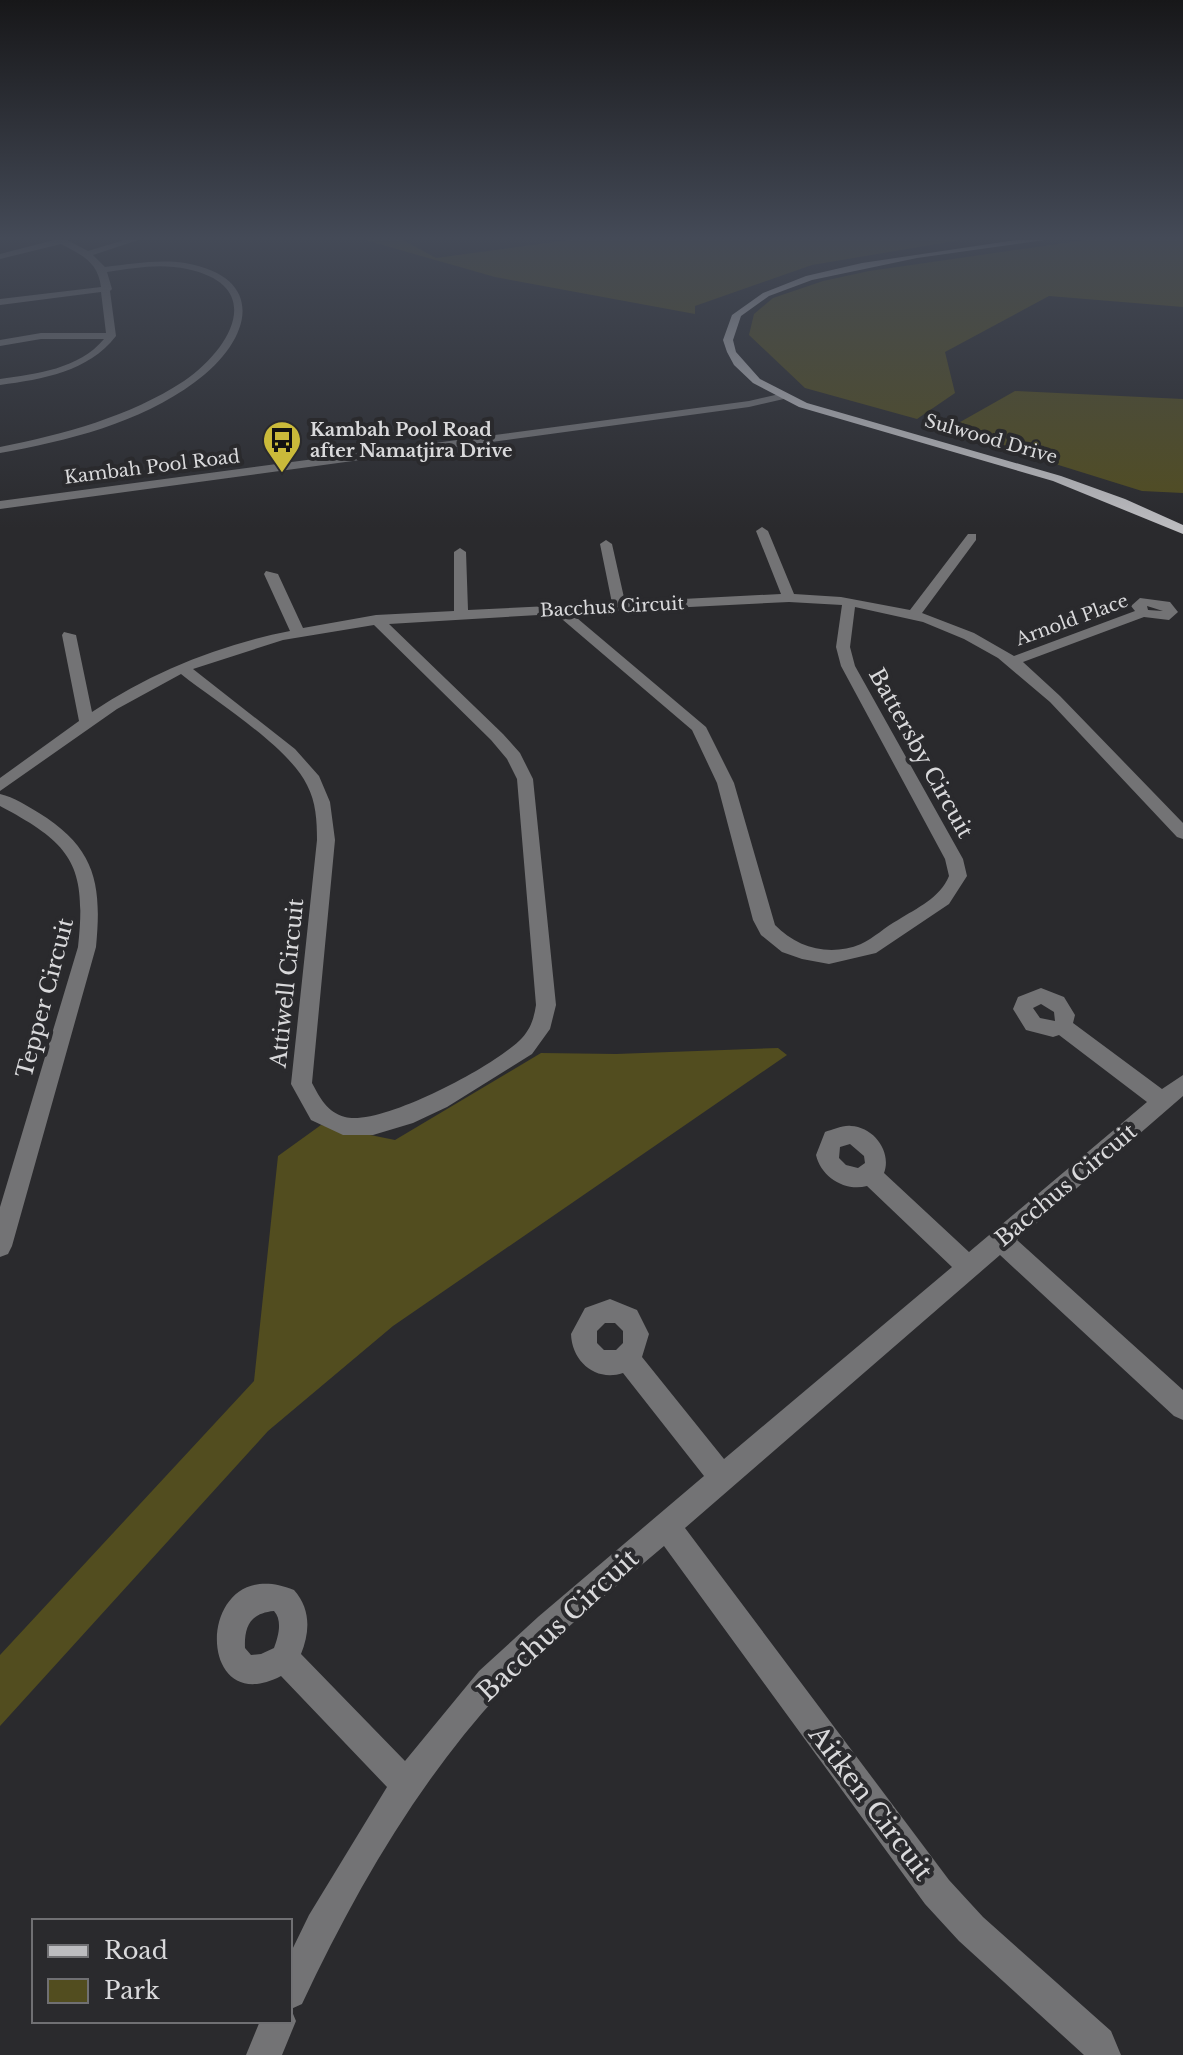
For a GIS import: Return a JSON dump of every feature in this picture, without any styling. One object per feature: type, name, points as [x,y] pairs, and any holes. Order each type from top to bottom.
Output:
[{"type":"main road","name":"Sulwood Drive","points":[[728,336],[728,343],[745,371],[784,396],[833,415],[1066,480],[1117,499],[1183,530]]},
{"type":"street","points":[[0,343],[41,336],[111,336]]},
{"type":"street","points":[[0,382],[44,374],[80,361],[104,346],[111,336]]},
{"type":"street","points":[[0,450],[75,431],[147,404],[188,382],[207,367],[234,336]]},
{"type":"street","name":"Kambah Pool Road","points":[[0,505],[239,475],[749,404],[784,396]]},
{"type":"street","points":[[762,531],[789,598]]},
{"type":"street","points":[[913,615],[972,537]]},
{"type":"street","points":[[606,544],[619,606]]},
{"type":"street","points":[[460,552],[461,614]]},
{"type":"street","points":[[271,574],[297,631]]},
{"type":"street","name":"Bacchus Circuit","points":[[0,786],[130,696],[182,668],[239,647],[297,631],[376,619],[789,598],[849,602],[913,615],[966,634],[1013,661],[1046,690],[1183,833]]},
{"type":"street","name":"Battersby Circuit","points":[[559,610],[698,727],[713,748],[723,772],[763,922],[782,943],[802,953],[824,957],[848,955],[869,948],[948,896],[958,876],[954,859],[848,666],[843,647],[849,602]]},
{"type":"street","name":"Arnold Place","points":[[1013,661],[1143,613]]},
{"type":"street","name":"Attiwell Circuit","points":[[182,668],[295,758],[311,777],[325,813],[326,840],[301,1084],[307,1103],[322,1118],[343,1126],[369,1128],[397,1122],[525,1048],[545,1020],[546,1005],[525,779],[514,757],[497,737],[376,619]]},
{"type":"street","points":[[69,635],[87,724]]},
{"type":"street","name":"Tepper Circuit","points":[[0,799],[30,814],[65,838],[80,860],[90,885],[92,914],[87,947],[0,1246]]},
{"type":"street","name":"Bacchus Circuit","points":[[292,1988],[321,1927],[406,1785],[490,1682],[548,1627],[1173,1093],[1062,1026]]},
{"type":"street","points":[[870,1174],[969,1268]]},
{"type":"street","points":[[1001,1240],[1183,1407]]},
{"type":"street","points":[[627,1358],[722,1478]]},
{"type":"street","name":"Aitken Circuit","points":[[666,1526],[937,1892],[971,1929],[1098,2044],[1103,2055]]},
{"type":"street","points":[[284,1658],[406,1785]]},
{"type":"street","points":[[264,2055],[277,2023]]},
{"type":"green space","points":[[750,336],[975,336],[945,352],[955,393],[917,419],[805,388]]},
{"type":"green space","points":[[1015,391],[1183,399],[1183,493],[1142,491],[946,430]]},
{"type":"green space","points":[[778,1048],[787,1055],[393,1326],[268,1431],[0,1726],[0,1655],[254,1381],[278,1156],[321,1125],[395,1140],[541,1053],[616,1054]]},
{"type":"place","name":"Kambah Pool Road after Namatjira Drive","points":[[282,474]]}]
